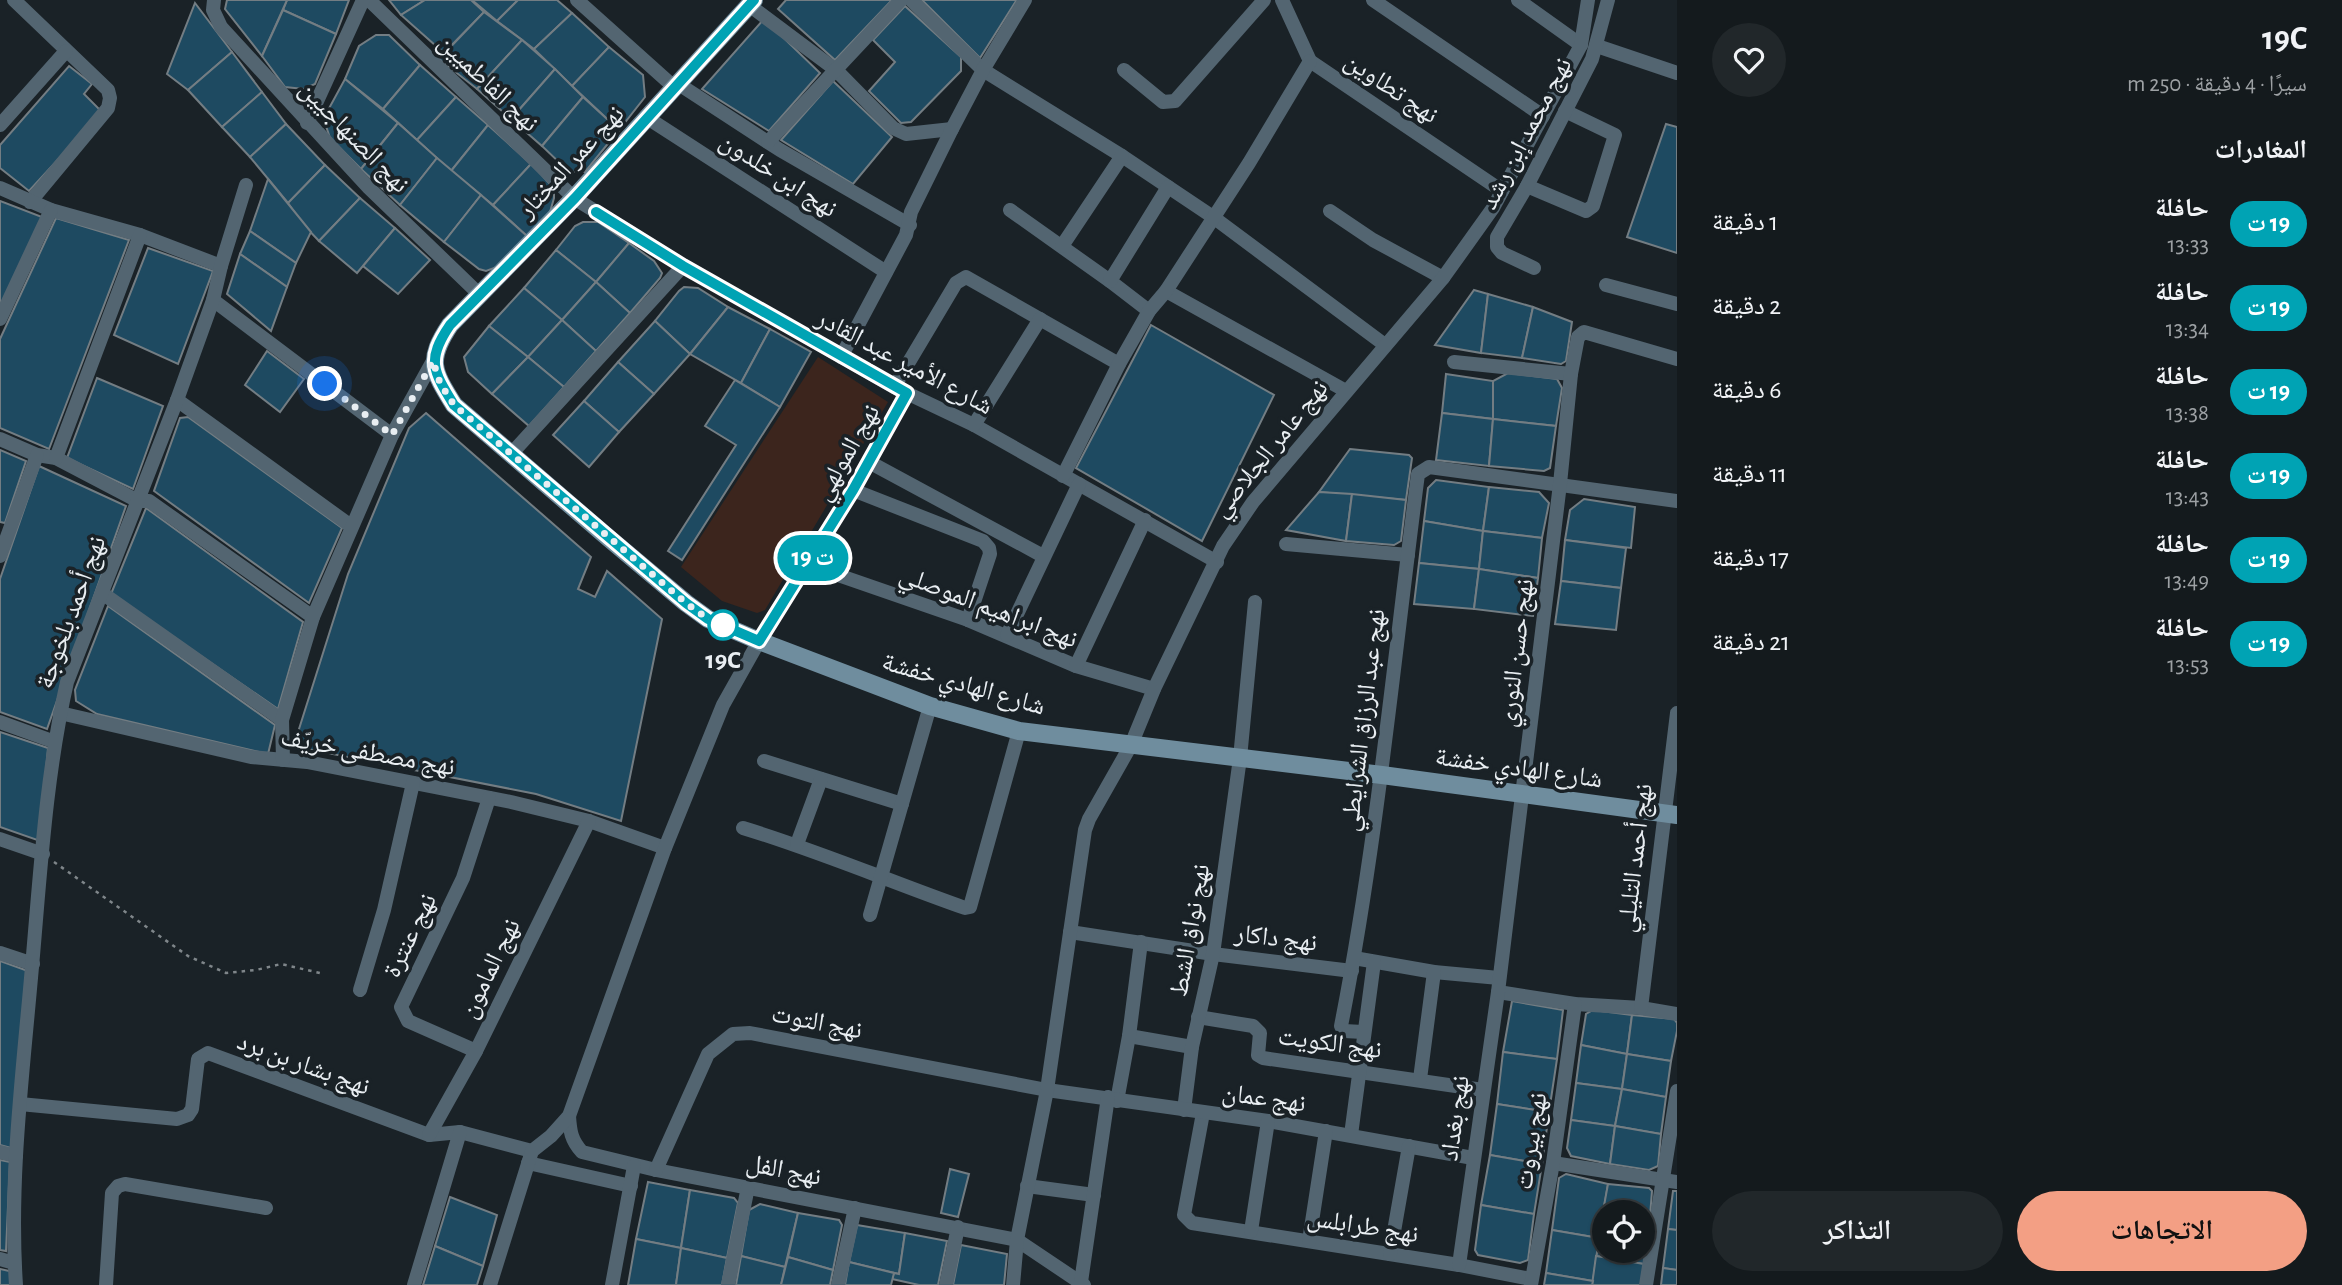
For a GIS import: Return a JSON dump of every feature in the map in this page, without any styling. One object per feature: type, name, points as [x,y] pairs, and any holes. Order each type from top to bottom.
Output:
[{"type":"street","points":[[14,0],[108,90],[110,98],[108,108],[30,202]]},
{"type":"street","name":"نهج الصنهاجيين","points":[[214,0],[213,10],[221,27],[369,188],[479,294]]},
{"type":"street","points":[[307,122],[363,0]]},
{"type":"street","name":"نهج الفاطميين","points":[[369,0],[575,198]]},
{"type":"street","points":[[578,0],[676,85],[910,225]]},
{"type":"street","points":[[768,142],[901,0]]},
{"type":"street","points":[[911,0],[983,70],[1122,156],[1213,217],[1385,345]]},
{"type":"street","points":[[841,357],[910,225],[911,212],[952,128],[1025,0]]},
{"type":"street","points":[[1124,70],[1163,102],[1175,101],[1264,0]]},
{"type":"street","name":"نهج تطاوين","points":[[1282,0],[1310,61],[1502,191]]},
{"type":"street","points":[[1373,0],[1542,116]]},
{"type":"street","points":[[1518,0],[1581,45]]},
{"type":"street","name":"نهج عامر الجلاصي","points":[[1013,1285],[1017,1240],[1047,1090],[1085,830],[1095,806],[1131,744],[1154,689],[1223,546],[1253,502],[1443,278],[1502,191],[1581,45],[1588,0]]},
{"type":"street","name":"نهج محمد إبن رشد","points":[[1534,268],[1502,253],[1497,247],[1497,237],[1527,186],[1597,46],[1608,0]]},
{"type":"street","points":[[752,2],[836,69],[899,131],[906,134],[952,128]]},
{"type":"street","name":"نهج عمر المختار","points":[[433,361],[445,333],[479,294],[575,198],[752,2]]},
{"type":"street","points":[[1597,46],[1677,73]]},
{"type":"street","points":[[0,125],[66,51]]},
{"type":"street","points":[[1063,476],[1119,364],[1149,311],[1166,290],[1249,163],[1310,61]]},
{"type":"street","points":[[1527,186],[1586,211],[1594,206],[1615,135],[1565,111]]},
{"type":"street","name":"نهج ابن خلدون","points":[[646,117],[886,272]]},
{"type":"street","points":[[1062,246],[1122,156]]},
{"type":"street","name":"نهج أحمد بلخوجة","points":[[16,1285],[7,1261],[13,1226],[20,1104],[43,854],[60,713],[67,682],[213,300],[220,266],[246,185]]},
{"type":"street","points":[[1110,281],[1168,187]]},
{"type":"street","points":[[0,188],[51,210],[140,235],[220,266]]},
{"type":"street","name":"شارع الأمير عبد القادر","points":[[575,198],[683,266],[841,357],[974,425],[1217,562]]},
{"type":"street","points":[[0,319],[51,210]]},
{"type":"street","points":[[1010,210],[1149,311]]},
{"type":"street","points":[[1329,211],[1373,240],[1443,278]]},
{"type":"street","points":[[56,458],[140,235]]},
{"type":"street","points":[[512,453],[683,266]]},
{"type":"street","name":"نهج المولهي","points":[[569,1116],[665,848],[723,705],[759,641],[869,463],[901,390],[956,283],[966,277],[1040,319]]},
{"type":"street","points":[[1606,285],[1677,304]]},
{"type":"street","points":[[1166,290],[1346,391]]},
{"type":"street","points":[[213,300],[392,435]]},
{"type":"street","points":[[974,425],[1040,319],[1119,364]]},
{"type":"street","name":"نهج حسن النوري","points":[[1499,985],[1571,374],[1578,337],[1584,332],[1677,359]]},
{"type":"street","points":[[283,760],[282,720],[313,617],[392,435],[433,361]]},
{"type":"street","name":"شارع الهادي خفشة","points":[[433,361],[440,383],[454,405],[708,619],[930,706],[1019,731],[1382,775],[1670,814]]},
{"type":"street","points":[[1454,362],[1571,374]]},
{"type":"street","points":[[177,400],[351,526]]},
{"type":"street","points":[[0,439],[37,455],[56,458],[138,501],[149,501],[313,617]]},
{"type":"street","points":[[0,556],[4,533],[37,455]]},
{"type":"street","points":[[869,463],[1043,556]]},
{"type":"street","name":"نهج عبد الرزاق الشرايطي","points":[[1363,1032],[1345,1031],[1341,1026],[1382,775],[1418,474],[1429,467],[1560,484]]},
{"type":"street","points":[[1007,635],[1079,484]]},
{"type":"street","points":[[1560,484],[1677,502]]},
{"type":"street","points":[[853,490],[983,541],[990,554],[968,620]]},
{"type":"street","points":[[1076,666],[1146,520]]},
{"type":"street","points":[[1286,544],[1408,555]]},
{"type":"street","name":"نهج ابراهيم الموصلي","points":[[808,565],[968,620],[1076,666],[1154,689]]},
{"type":"street","points":[[102,593],[282,720]]},
{"type":"street","name":"نهج نواق الشط","points":[[1184,1110],[1192,1047],[1213,954],[1240,758],[1255,602]]},
{"type":"street","points":[[870,915],[930,706]]},
{"type":"street","name":"نهج مصطفى خريّف","points":[[60,713],[251,757],[307,762],[489,798],[589,821],[665,848]]},
{"type":"street","name":"نهج أحمد التليلي","points":[[1641,1008],[1670,814],[1677,713]]},
{"type":"street","points":[[0,722],[55,742]]},
{"type":"street","points":[[743,828],[797,844],[881,879],[965,908],[970,907],[1019,731]]},
{"type":"street","points":[[764,761],[902,804]]},
{"type":"street","points":[[797,844],[821,779]]},
{"type":"street","points":[[360,990],[384,910],[413,783]]},
{"type":"street","name":"نهج عنترة","points":[[476,1051],[408,1021],[401,1007],[463,878],[489,798]]},
{"type":"street","name":"نهج المامون","points":[[429,1135],[476,1051],[589,821]]},
{"type":"street","points":[[0,839],[43,854]]},
{"type":"street","name":"نهج داكار","points":[[1070,932],[1213,954],[1353,965],[1374,962],[1499,985],[1575,1004],[1641,1008],[1677,1014]]},
{"type":"street","points":[[1017,1240],[1082,1284],[1094,1195],[1129,1036],[1141,942]]},
{"type":"street","points":[[0,953],[33,964]]},
{"type":"street","points":[[1351,1135],[1374,962]]},
{"type":"street","points":[[1420,1079],[1434,972]]},
{"type":"street","name":"نهج بغداد","points":[[1459,1265],[1499,985]]},
{"type":"street","name":"نهج بيروت","points":[[1531,1282],[1553,1163],[1575,1004]]},
{"type":"street","name":"نهج الكويت","points":[[1198,1017],[1253,1026],[1260,1033],[1257,1048],[1258,1055],[1263,1058],[1483,1090]]},
{"type":"street","name":"نهج التوت","points":[[656,1170],[708,1054],[733,1034],[750,1033],[1047,1090]]},
{"type":"street","points":[[1129,1036],[1192,1047]]},
{"type":"street","name":"نهج بشار بن برد","points":[[20,1104],[177,1119],[188,1115],[192,1109],[198,1059],[208,1053],[429,1135],[460,1132],[530,1157],[631,1186]]},
{"type":"street","name":"نهج عمان","points":[[1047,1090],[1268,1121],[1473,1158]]},
{"type":"street","points":[[1646,1285],[1670,1180],[1677,1091]]},
{"type":"street","name":"نهج طرابلس","points":[[1203,1113],[1184,1215],[1192,1223],[1459,1265],[1531,1282]]},
{"type":"street","points":[[490,1285],[530,1157],[569,1116]]},
{"type":"street","name":"نهج الفل","points":[[569,1116],[570,1133],[582,1152],[634,1166],[1017,1240]]},
{"type":"street","points":[[1251,1231],[1268,1121]]},
{"type":"street","points":[[1310,1241],[1326,1131]]},
{"type":"street","points":[[414,1285],[460,1132]]},
{"type":"street","points":[[1390,1254],[1409,1146]]},
{"type":"street","points":[[0,1152],[16,1156]]},
{"type":"street","points":[[1553,1163],[1670,1180]]},
{"type":"street","points":[[612,1285],[634,1166]]},
{"type":"street","points":[[106,1285],[112,1193],[118,1186],[125,1184],[265,1208]]},
{"type":"street","points":[[1027,1186],[1094,1195]]},
{"type":"street","points":[[728,1285],[748,1187]]},
{"type":"street","points":[[838,1285],[855,1208]]},
{"type":"street","points":[[946,1285],[958,1227]]},
{"type":"path","points":[[43,854],[188,956],[226,973],[281,964],[320,973]]},
{"type":"shaded area","points":[[818,357],[888,402],[765,610],[757,613],[722,601],[681,567]]},
{"type":"building","points":[[227,0],[287,0],[262,56],[225,9]]},
{"type":"building","points":[[287,0],[349,0],[336,34],[283,10]]},
{"type":"building","points":[[389,0],[425,0],[401,15]]},
{"type":"building","points":[[425,0],[471,0],[484,12],[444,53],[401,15]]},
{"type":"building","points":[[472,0],[518,0],[497,21]]},
{"type":"building","points":[[518,0],[557,0],[572,13],[534,49],[497,21]]},
{"type":"building","points":[[786,0],[892,0],[835,60],[778,9]]},
{"type":"building","points":[[922,0],[1016,0],[1016,1],[980,58]]},
{"type":"building","points":[[195,3],[232,52],[188,90],[167,74]]},
{"type":"building","points":[[905,6],[961,57],[961,71],[911,122],[901,123],[869,91],[895,62],[873,40]]},
{"type":"building","points":[[283,10],[336,34],[315,84],[304,89],[285,87],[262,56]]},
{"type":"building","points":[[484,12],[522,40],[477,89],[439,59]]},
{"type":"building","points":[[572,13],[609,47],[572,86],[534,49]]},
{"type":"building","points":[[764,19],[820,73],[769,131],[702,89]]},
{"type":"building","points":[[376,35],[389,35],[420,65],[383,109],[345,79],[359,46]]},
{"type":"building","points":[[522,40],[555,69],[511,119],[477,89]]},
{"type":"building","points":[[609,47],[643,75],[645,97],[619,130],[572,86]]},
{"type":"building","points":[[232,52],[262,92],[222,127],[188,90]]},
{"type":"building","points":[[420,65],[456,97],[417,140],[383,109]]},
{"type":"building","points":[[69,66],[92,84],[84,94],[102,112],[29,191],[0,168],[0,145]]},
{"type":"building","points":[[555,69],[583,97],[542,146],[511,119]]},
{"type":"building","points":[[345,79],[398,123],[361,169],[330,138],[326,126],[327,112]]},
{"type":"building","points":[[833,81],[892,137],[853,184],[781,140]]},
{"type":"building","points":[[262,92],[286,124],[250,157],[222,127]]},
{"type":"building","points":[[456,97],[488,125],[451,171],[417,140]]},
{"type":"building","points":[[583,97],[619,130],[585,172],[574,172],[565,168],[542,146]]},
{"type":"building","points":[[398,123],[437,158],[400,205],[361,169]]},
{"type":"building","points":[[286,124],[325,165],[288,203],[250,157]]},
{"type":"building","points":[[1666,124],[1677,127],[1677,253],[1627,237]]},
{"type":"building","points":[[488,125],[531,164],[493,205],[451,171]]},
{"type":"building","points":[[437,158],[481,195],[444,242],[400,205]]},
{"type":"building","points":[[531,164],[554,188],[554,198],[550,212],[528,237],[493,205]]},
{"type":"building","points":[[325,165],[360,198],[319,241],[288,203]]},
{"type":"building","points":[[268,179],[311,232],[296,263],[250,231]]},
{"type":"building","points":[[481,195],[528,237],[497,267],[486,271],[479,269],[444,242]]},
{"type":"building","points":[[360,198],[395,228],[357,273],[319,241]]},
{"type":"building","points":[[0,201],[42,217],[0,308]]},
{"type":"building","points":[[56,218],[129,240],[49,449],[0,428],[0,339]]},
{"type":"building","points":[[583,222],[598,222],[629,243],[596,282],[556,250],[575,226]]},
{"type":"building","points":[[395,228],[430,260],[398,294],[363,266]]},
{"type":"building","points":[[250,231],[296,263],[287,287],[240,254]]},
{"type":"building","points":[[629,243],[654,261],[662,273],[630,313],[596,282]]},
{"type":"building","points":[[148,248],[213,271],[178,364],[114,335]]},
{"type":"building","points":[[556,250],[596,282],[562,320],[524,288]]},
{"type":"building","points":[[240,254],[287,287],[271,331],[227,294]]},
{"type":"building","points":[[596,282],[630,313],[596,351],[562,320]]},
{"type":"building","points":[[684,287],[698,288],[728,307],[690,354],[655,321]]},
{"type":"building","points":[[524,288],[562,320],[528,357],[489,326]]},
{"type":"building","points":[[1474,290],[1488,294],[1481,353],[1435,345]]},
{"type":"building","points":[[1488,294],[1533,307],[1522,358],[1481,353]]},
{"type":"building","points":[[728,307],[770,329],[741,383],[690,354]]},
{"type":"building","points":[[1533,307],[1572,322],[1566,361],[1561,364],[1522,358]]},
{"type":"building","points":[[562,320],[596,351],[564,387],[528,357]]},
{"type":"building","points":[[655,321],[690,354],[654,394],[618,362]]},
{"type":"building","points":[[1151,325],[1274,395],[1202,541],[1076,468]]},
{"type":"building","points":[[489,326],[528,357],[492,394],[468,372],[464,357]]},
{"type":"building","points":[[770,329],[811,352],[780,407],[741,383]]},
{"type":"building","points":[[267,351],[304,379],[280,412],[245,385]]},
{"type":"building","points":[[528,357],[564,387],[529,426],[492,394]]},
{"type":"building","points":[[618,362],[654,394],[619,432],[584,401]]},
{"type":"building","points":[[1508,373],[1557,379],[1562,388],[1556,426],[1493,419],[1493,381]]},
{"type":"building","points":[[1446,374],[1493,381],[1493,419],[1442,413]]},
{"type":"building","points":[[97,378],[163,406],[133,489],[67,458]]},
{"type":"building","points":[[735,380],[780,407],[682,560],[668,551],[736,445],[705,426]]},
{"type":"building","points":[[584,401],[619,432],[589,467],[553,435]]},
{"type":"building","points":[[426,413],[591,557],[578,589],[595,597],[607,571],[662,619],[621,821],[536,794],[302,748],[299,729],[348,574],[409,428]]},
{"type":"building","points":[[1442,413],[1493,419],[1489,466],[1436,460]]},
{"type":"building","points":[[188,417],[342,528],[309,603],[154,491],[180,418]]},
{"type":"building","points":[[1493,419],[1556,426],[1550,468],[1544,471],[1489,466]]},
{"type":"building","points":[[1350,449],[1409,455],[1412,458],[1406,500],[1319,492]]},
{"type":"building","points":[[0,450],[26,461],[5,523],[0,522]]},
{"type":"building","points":[[39,466],[126,506],[47,729],[0,712],[0,579]]},
{"type":"building","points":[[1436,480],[1489,487],[1483,531],[1424,521],[1428,488]]},
{"type":"building","points":[[1489,487],[1539,492],[1549,503],[1542,538],[1483,531]]},
{"type":"building","points":[[1319,492],[1352,494],[1346,541],[1286,530]]},
{"type":"building","points":[[1352,494],[1406,500],[1401,541],[1394,545],[1346,541]]},
{"type":"building","points":[[1584,499],[1635,507],[1631,548],[1565,540],[1570,510]]},
{"type":"building","points":[[146,508],[303,622],[278,709],[111,594]]},
{"type":"building","points":[[1424,521],[1483,531],[1479,569],[1419,563]]},
{"type":"building","points":[[1483,531],[1542,538],[1538,578],[1479,569]]},
{"type":"building","points":[[1565,540],[1626,548],[1621,588],[1561,581]]},
{"type":"building","points":[[1419,563],[1479,569],[1474,609],[1414,604]]},
{"type":"building","points":[[1479,569],[1538,578],[1533,616],[1474,609]]},
{"type":"building","points":[[1561,581],[1621,588],[1616,630],[1555,624]]},
{"type":"building","points":[[108,606],[275,725],[268,754],[97,714],[76,701],[75,690]]},
{"type":"building","points":[[0,732],[48,748],[40,841],[0,827]]},
{"type":"building","points":[[0,961],[28,971],[11,1148],[0,1145]]},
{"type":"building","points":[[1512,1001],[1563,1010],[1557,1059],[1503,1052]]},
{"type":"building","points":[[1593,1010],[1632,1015],[1627,1054],[1581,1045],[1586,1014]]},
{"type":"building","points":[[1632,1015],[1674,1019],[1677,1031],[1671,1061],[1627,1054]]},
{"type":"building","points":[[1581,1045],[1627,1054],[1622,1089],[1576,1083]]},
{"type":"building","points":[[1503,1052],[1557,1059],[1549,1112],[1497,1104]]},
{"type":"building","points":[[1627,1054],[1671,1061],[1666,1097],[1622,1089]]},
{"type":"building","points":[[1576,1083],[1622,1089],[1615,1126],[1571,1120]]},
{"type":"building","points":[[1622,1089],[1666,1097],[1661,1134],[1615,1126]]},
{"type":"building","points":[[1497,1104],[1549,1112],[1542,1164],[1490,1155]]},
{"type":"building","points":[[1571,1120],[1615,1126],[1610,1164],[1571,1156],[1567,1148]]},
{"type":"building","points":[[1615,1126],[1661,1134],[1658,1166],[1649,1170],[1610,1164]]},
{"type":"building","points":[[1490,1155],[1542,1164],[1534,1214],[1481,1205]]},
{"type":"building","points":[[0,1160],[10,1162],[6,1251],[0,1250]]},
{"type":"building","points":[[950,1169],[969,1174],[958,1217],[941,1213]]},
{"type":"building","points":[[1566,1174],[1608,1184],[1605,1200],[1592,1200],[1592,1237],[1552,1230],[1559,1178]]},
{"type":"building","points":[[648,1182],[690,1190],[681,1248],[636,1239]]},
{"type":"building","points":[[1608,1184],[1649,1188],[1652,1191],[1651,1200],[1605,1200]]},
{"type":"building","points":[[690,1190],[734,1198],[738,1203],[727,1258],[681,1248]]},
{"type":"building","points":[[1673,1191],[1677,1191],[1677,1230],[1668,1229]]},
{"type":"building","points":[[450,1197],[497,1215],[483,1266],[435,1246]]},
{"type":"building","points":[[760,1204],[798,1213],[785,1267],[741,1256],[749,1210]]},
{"type":"building","points":[[1481,1205],[1534,1214],[1528,1260],[1520,1263],[1478,1255],[1475,1250]]},
{"type":"building","points":[[798,1213],[839,1220],[842,1225],[833,1270],[788,1257]]},
{"type":"building","points":[[857,1225],[905,1233],[899,1274],[849,1262]]},
{"type":"building","points":[[1668,1229],[1677,1230],[1677,1270],[1663,1268]]},
{"type":"building","points":[[1552,1230],[1592,1237],[1592,1263],[1596,1263],[1593,1281],[1546,1273]]},
{"type":"building","points":[[905,1233],[947,1241],[938,1285],[919,1285],[892,1279],[894,1273],[899,1274]]},
{"type":"building","points":[[636,1239],[681,1248],[676,1285],[628,1285]]},
{"type":"building","points":[[961,1245],[1007,1254],[1004,1285],[953,1285]]},
{"type":"building","points":[[435,1246],[483,1266],[477,1285],[423,1285]]},
{"type":"building","points":[[681,1248],[727,1258],[722,1285],[676,1285]]},
{"type":"building","points":[[741,1256],[785,1267],[781,1285],[736,1285]]},
{"type":"building","points":[[788,1257],[833,1270],[830,1285],[781,1285]]},
{"type":"building","points":[[849,1262],[894,1273],[891,1285],[845,1285]]},
{"type":"building","points":[[1595,1263],[1644,1264],[1641,1285],[1592,1285]]},
{"type":"building","points":[[1663,1268],[1677,1270],[1677,1285],[1661,1285]]},
{"type":"building","points":[[0,1269],[14,1272],[14,1285],[0,1285]]},
{"type":"building","points":[[1546,1273],[1593,1281],[1592,1285],[1544,1285]]},
{"type":"bus line","points":[[596,212],[683,266],[907,393],[853,490],[759,641],[708,619],[686,603],[485,432],[454,405],[440,383],[433,361],[440,341],[450,325],[575,198],[754,0]]},
{"type":"place","name":"19C","points":[[723,625]]},
{"type":"route","points":[[325,384],[392,435],[433,361],[440,383],[454,405],[686,603],[708,619],[734,630],[723,625]]}]
